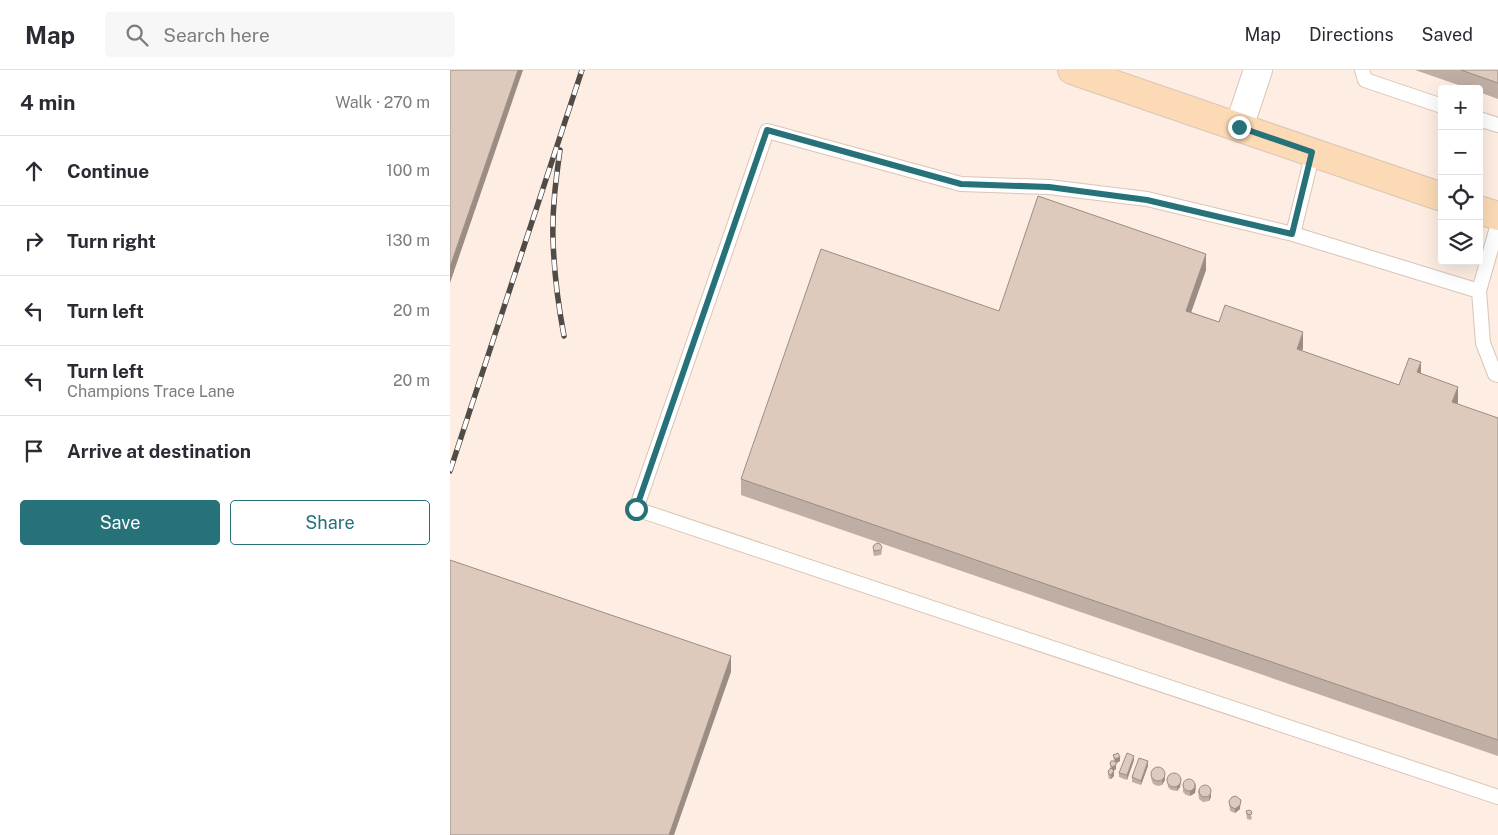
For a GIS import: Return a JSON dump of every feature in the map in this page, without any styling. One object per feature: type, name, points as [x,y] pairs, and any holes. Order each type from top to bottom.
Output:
[{"type":"street","points":[[1072,70],[1438,196]]},
{"type":"street","points":[[1239,127],[1258,70]]},
{"type":"street","points":[[1483,211],[1498,216]]},
{"type":"lane","points":[[1362,70],[1365,80],[1438,105]]},
{"type":"lane","points":[[1483,120],[1498,125]]},
{"type":"lane","points":[[1479,291],[1292,234],[1147,200],[1049,187],[961,184],[767,130],[636,509],[1498,797]]},
{"type":"lane","points":[[1292,234],[1312,152]]},
{"type":"lane","points":[[1498,224],[1479,291],[1484,343],[1495,374],[1498,375]]},
{"type":"shaded area","points":[[450,70],[1498,70],[1498,835],[450,835]]},
{"type":"building","points":[[450,70],[518,70],[450,267]]},
{"type":"building","points":[[1461,70],[1498,70],[1498,83]]},
{"type":"building","points":[[1038,196],[1206,254],[1186,311],[1219,322],[1225,305],[1303,332],[1297,349],[1399,385],[1409,358],[1421,362],[1417,372],[1458,387],[1452,402],[1498,418],[1498,740],[741,479],[821,249],[999,311]]},
{"type":"building","points":[[877,543],[882,547],[881,550],[874,551],[873,547]]},
{"type":"building","points":[[450,560],[731,656],[669,835],[450,835]]},
{"type":"building","points":[[1118,753],[1120,757],[1115,759],[1113,755]]},
{"type":"building","points":[[1127,753],[1134,756],[1127,775],[1119,773]]},
{"type":"building","points":[[1139,758],[1148,761],[1141,781],[1132,777]]},
{"type":"building","points":[[1111,761],[1116,761],[1116,765],[1112,767]]},
{"type":"building","points":[[1158,767],[1163,769],[1165,774],[1163,779],[1158,781],[1153,779],[1151,774],[1153,769]]},
{"type":"building","points":[[1111,768],[1114,771],[1111,775],[1108,771]]},
{"type":"building","points":[[1174,773],[1179,775],[1181,780],[1179,785],[1174,787],[1169,785],[1167,780],[1169,775]]},
{"type":"building","points":[[1187,779],[1191,779],[1195,785],[1191,791],[1187,791],[1183,787],[1183,783]]},
{"type":"building","points":[[1207,785],[1210,786],[1210,796],[1203,797],[1200,796],[1199,789],[1200,786]]},
{"type":"building","points":[[1236,796],[1241,800],[1240,805],[1235,809],[1230,806],[1229,801],[1232,797]]},
{"type":"building","points":[[1250,810],[1252,812],[1251,815],[1247,814],[1246,811]]},
{"type":"railway","points":[[450,471],[582,70]]},
{"type":"railway","points":[[560,150],[554,205],[553,239],[554,264],[564,336]]},
{"type":"route","points":[[636,509],[767,130],[961,184],[1049,187],[1147,200],[1292,234],[1312,152],[1239,127]]}]
